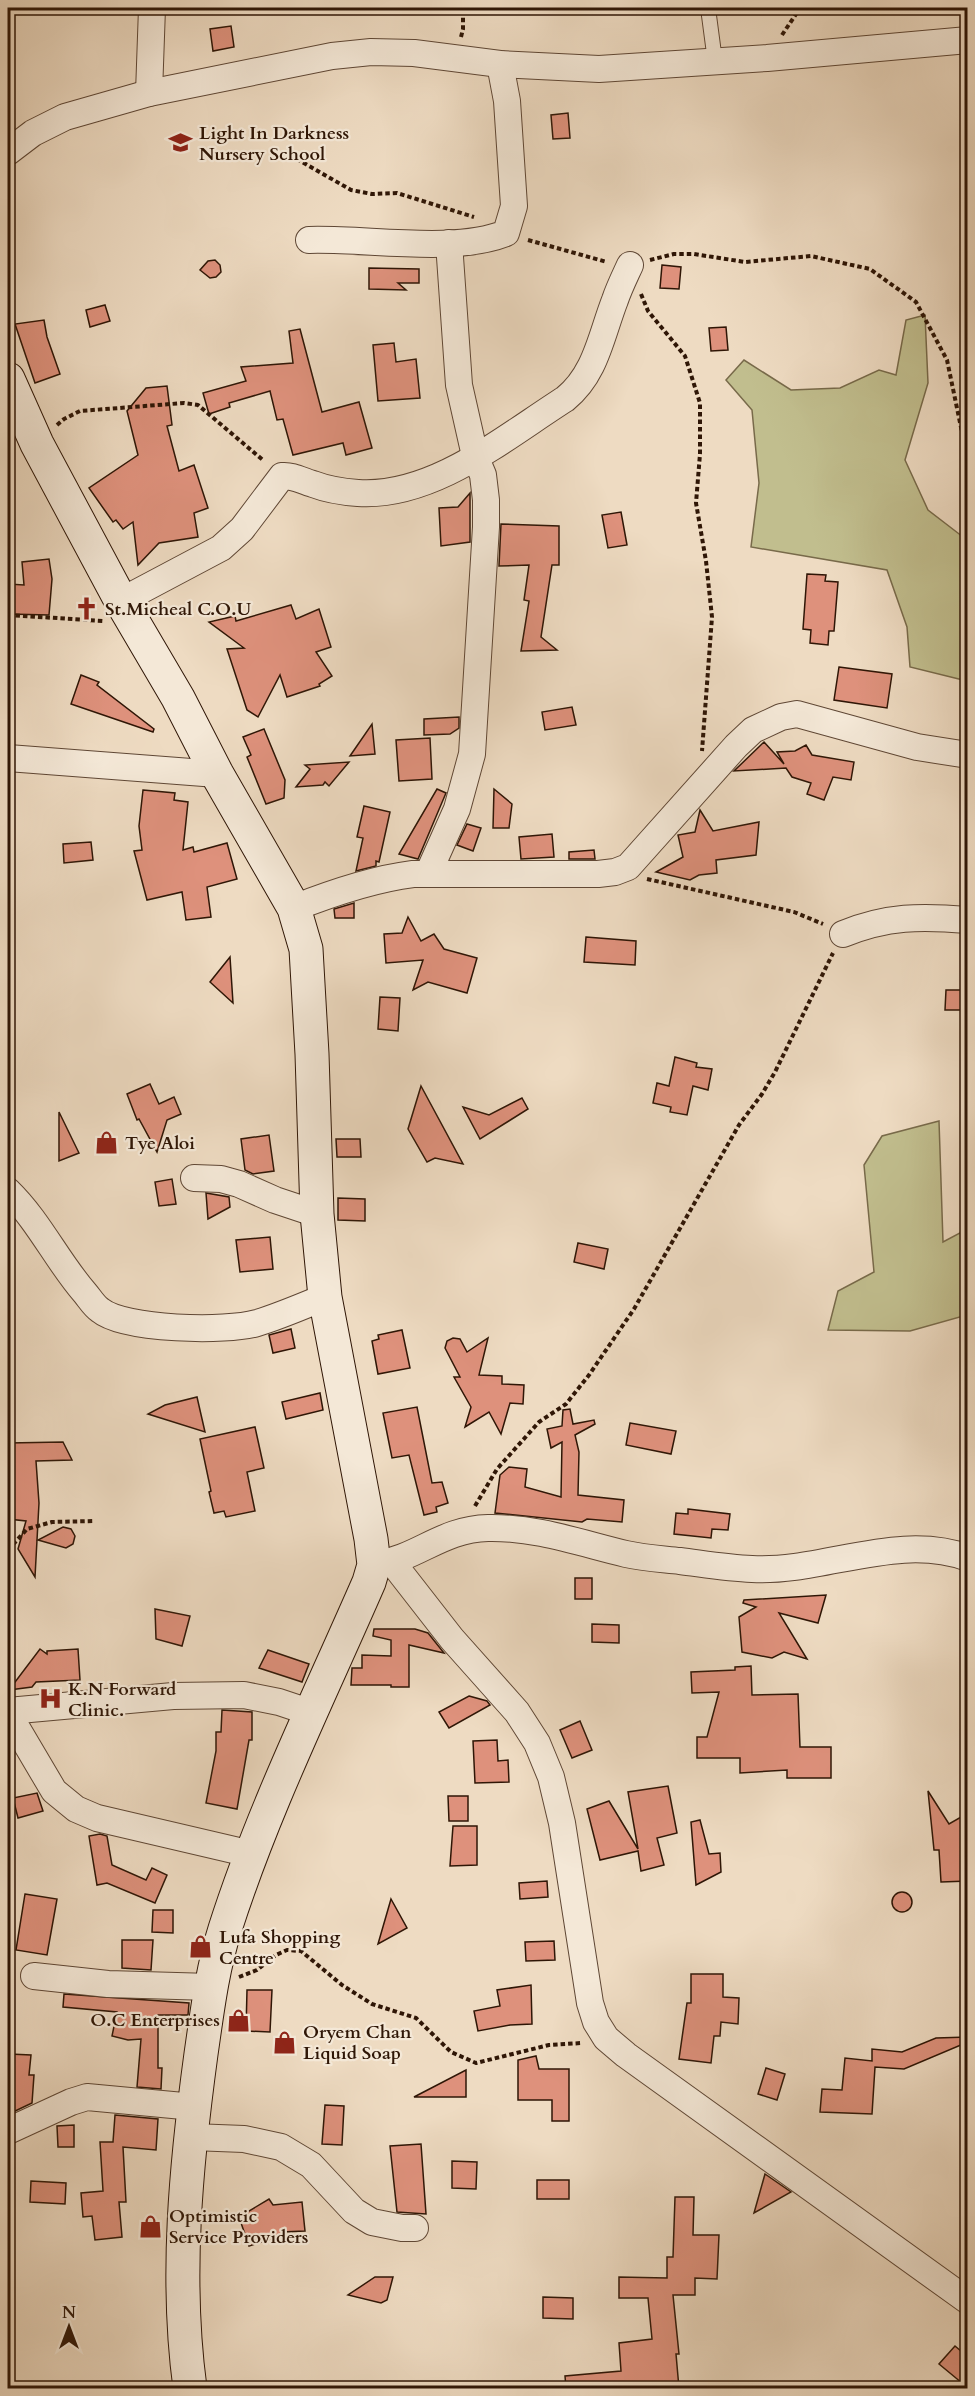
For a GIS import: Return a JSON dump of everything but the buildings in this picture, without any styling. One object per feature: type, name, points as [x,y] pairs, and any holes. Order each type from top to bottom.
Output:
[{"type":"street","points":[[149,93],[152,8]]},
{"type":"street","points":[[8,152],[33,133],[65,117],[149,93],[332,56],[371,52],[455,58],[500,64],[599,69],[968,39]]},
{"type":"street","points":[[309,240],[449,243],[491,239],[506,233],[514,206],[507,101],[500,64]]},
{"type":"street","points":[[428,874],[457,809],[472,754],[486,518],[483,475],[475,456],[459,385],[449,243]]},
{"type":"street","points":[[125,609],[221,548],[242,529],[282,476],[291,476],[314,485],[357,493],[390,493],[425,483],[475,456],[576,390],[589,372],[615,298],[630,265]]},
{"type":"street","points":[[8,379],[37,444],[125,609],[178,698],[217,774],[294,908],[306,950],[317,1214],[325,1297],[371,1539],[383,1564],[517,1712],[537,1743],[551,1777],[562,1822],[596,2022],[606,2038],[626,2055],[695,2103],[806,2187],[846,2212],[968,2301]]},
{"type":"street","points":[[294,908],[394,876],[615,872],[635,861],[707,778],[753,730],[781,717],[797,714],[917,747],[968,755]]},
{"type":"street","points":[[8,758],[217,774]]},
{"type":"street","points":[[843,934],[870,923],[897,919],[968,920]]},
{"type":"street","points":[[194,1178],[221,1179],[239,1184],[275,1200],[317,1214]]},
{"type":"street","points":[[8,1191],[38,1227],[68,1274],[100,1310],[115,1318],[133,1324],[234,1328],[256,1324],[325,1297]]},
{"type":"street","points":[[190,2388],[185,2349],[184,2230],[193,2122],[211,1988],[224,1932],[251,1854],[291,1755],[312,1713],[369,1582],[383,1564],[460,1530],[488,1528],[528,1530],[629,1554],[754,1569],[802,1566],[917,1549],[952,1552],[968,1558]]},
{"type":"street","points":[[251,1854],[97,1818],[76,1809],[54,1791],[8,1712],[172,1696],[244,1695],[279,1702],[312,1713]]},
{"type":"street","points":[[34,1977],[108,1984],[211,1988]]},
{"type":"street","points":[[8,2131],[87,2097],[193,2122],[244,2139],[282,2147],[311,2165],[354,2211],[372,2222],[415,2228]]},
{"type":"lane","points":[[708,8],[715,61]]},
{"type":"path","points":[[455,58],[463,29],[463,8]]},
{"type":"path","points":[[290,155],[351,190],[372,194],[397,192],[483,219],[506,233],[594,260],[630,265],[675,254],[694,254],[745,262],[811,256],[870,269],[916,302],[947,360],[968,461]]},
{"type":"path","points":[[630,265],[648,311],[685,356],[700,403],[700,454],[696,503],[706,561],[711,617],[700,745],[707,778]]},
{"type":"path","points":[[37,444],[64,419],[80,411],[184,403],[198,405],[282,476]]},
{"type":"path","points":[[8,615],[109,621],[125,609]]},
{"type":"path","points":[[460,1530],[496,1469],[538,1422],[566,1404],[589,1375],[634,1309],[734,1133],[775,1072],[843,934],[794,912],[615,872]]},
{"type":"path","points":[[8,1550],[27,1529],[51,1522],[95,1521]]},
{"type":"path","points":[[211,1988],[256,1970],[276,1954],[287,1950],[301,1951],[342,1985],[372,2004],[416,2018],[451,2052],[476,2063],[549,2046],[587,2043],[606,2038]]},
{"type":"path","points":[[373,2388],[407,2385]]},
{"type":"shaded area","points":[[925,315],[928,383],[905,460],[928,510],[967,540],[967,681],[910,667],[907,627],[887,570],[751,547],[759,483],[752,410],[726,380],[744,360],[791,390],[840,388],[879,370],[896,375],[906,320]]},
{"type":"shaded area","points":[[939,1121],[943,1242],[960,1233],[967,1218],[967,1315],[910,1331],[828,1330],[838,1291],[874,1272],[864,1165],[882,1136]]},
{"type":"place","name":"Light In Darkness Nursery School","points":[[181,143]]},
{"type":"place","name":"St.Micheal C.O.U","points":[[87,609]]},
{"type":"place","name":"Tye Aloi","points":[[107,1143]]},
{"type":"place","name":"K.N Forward Clinic.","points":[[50,1699]]},
{"type":"place","name":"Lufa Shopping Centre","points":[[201,1947]]},
{"type":"place","name":"O.C Enterprises","points":[[238,2020]]},
{"type":"place","name":"Oryem Chan Liquid Soap","points":[[285,2042]]},
{"type":"place","name":"Optimistic Service Providers","points":[[151,2226]]}]
